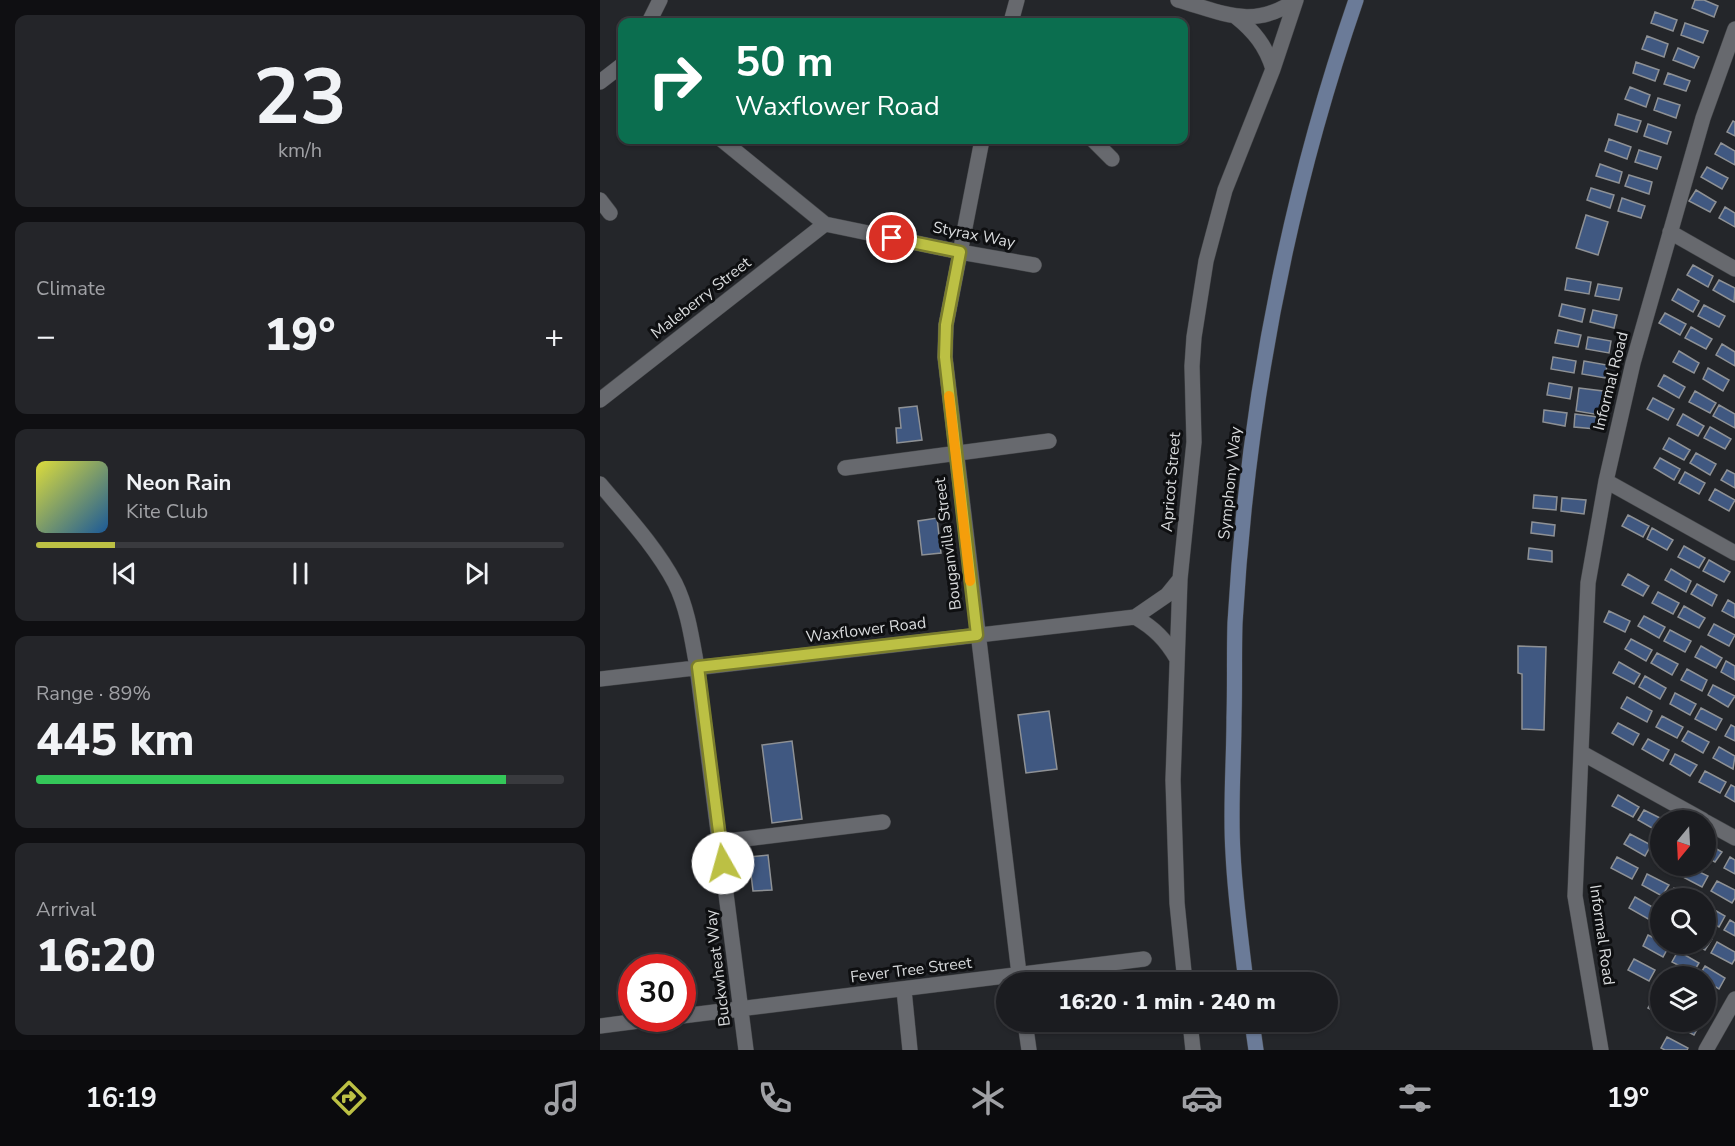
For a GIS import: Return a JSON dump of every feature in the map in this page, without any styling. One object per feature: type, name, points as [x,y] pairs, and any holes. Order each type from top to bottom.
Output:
[{"type":"main road","name":"Symphony Way","points":[[1245,972],[1233,852],[1235,624],[1244,505],[1259,395],[1294,212],[1320,114],[1356,0]]},
{"type":"main road","points":[[1253,1032],[1256,1050]]},
{"type":"street","points":[[651,18],[660,0]]},
{"type":"street","points":[[1012,18],[1017,0]]},
{"type":"street","points":[[1178,0],[1247,18],[1271,14],[1296,0]]},
{"type":"street","name":"Apricot Street","points":[[1184,972],[1177,903],[1173,780],[1180,579],[1194,442],[1192,366],[1200,292],[1225,190],[1273,69],[1296,0]]},
{"type":"street","points":[[1235,16],[1262,42],[1273,69]]},
{"type":"street","name":"Informal Road","points":[[1601,1050],[1575,896],[1588,583],[1606,481],[1633,363],[1702,118],[1735,29]]},
{"type":"street","points":[[600,82],[618,68]]},
{"type":"street","name":"Styrax Way","points":[[727,144],[825,224],[1034,265]]},
{"type":"street","name":"Bouganvilla Street","points":[[981,144],[946,325],[945,357],[1019,972]]},
{"type":"street","points":[[1097,144],[1112,159]]},
{"type":"street","points":[[600,200],[610,213]]},
{"type":"street","name":"Maleberry Street","points":[[600,400],[825,224]]},
{"type":"street","points":[[1670,232],[1735,269]]},
{"type":"street","points":[[845,468],[1049,441]]},
{"type":"street","points":[[1606,481],[1735,553]]},
{"type":"street","name":"Buckwheat Way","points":[[600,484],[649,543],[675,584],[688,623],[698,667],[746,1050]]},
{"type":"street","name":"Waxflower Road","points":[[600,679],[1135,617],[1167,595],[1180,579]]},
{"type":"street","points":[[1135,617],[1149,625],[1161,636],[1177,659]]},
{"type":"street","points":[[1581,753],[1684,810]]},
{"type":"street","points":[[720,842],[883,822]]},
{"type":"street","points":[[1716,828],[1735,838]]},
{"type":"street","name":"Fever Tree Street","points":[[1063,972],[1144,959]]},
{"type":"street","name":"Fever Tree Street","points":[[696,1014],[996,981]]},
{"type":"street","points":[[904,990],[910,1050]]},
{"type":"street","points":[[1706,1050],[1735,999]]},
{"type":"street","points":[[600,1026],[618,1024]]},
{"type":"street","points":[[1026,1032],[1029,1050]]},
{"type":"street","points":[[1191,1032],[1193,1050]]},
{"type":"building","points":[[1695,0],[1704,0],[1718,6],[1714,17],[1692,8]]},
{"type":"building","points":[[1655,12],[1677,20],[1673,31],[1651,23]]},
{"type":"building","points":[[1685,23],[1708,31],[1703,43],[1681,35]]},
{"type":"building","points":[[1647,36],[1668,44],[1664,57],[1642,49]]},
{"type":"building","points":[[1678,48],[1699,57],[1694,68],[1673,60]]},
{"type":"building","points":[[1636,62],[1659,70],[1655,81],[1633,73]]},
{"type":"building","points":[[1668,73],[1690,81],[1686,91],[1664,84]]},
{"type":"building","points":[[1630,87],[1650,95],[1646,107],[1625,99]]},
{"type":"building","points":[[1658,98],[1680,105],[1676,118],[1654,110]]},
{"type":"building","points":[[1618,114],[1641,121],[1637,132],[1615,125]]},
{"type":"building","points":[[1733,121],[1735,122],[1735,136],[1727,132]]},
{"type":"building","points":[[1648,124],[1671,132],[1667,144],[1644,136]]},
{"type":"building","points":[[1609,139],[1631,147],[1627,159],[1605,151]]},
{"type":"building","points":[[1721,143],[1735,151],[1735,165],[1715,154]]},
{"type":"building","points":[[1639,150],[1661,157],[1657,169],[1635,162]]},
{"type":"building","points":[[1600,164],[1622,172],[1619,183],[1596,176]]},
{"type":"building","points":[[1707,167],[1728,178],[1722,189],[1701,177]]},
{"type":"building","points":[[1629,175],[1652,182],[1649,194],[1625,186]]},
{"type":"building","points":[[1591,188],[1614,195],[1610,208],[1587,200]]},
{"type":"building","points":[[1696,190],[1716,202],[1710,212],[1689,201]]},
{"type":"building","points":[[1622,198],[1645,206],[1641,218],[1618,211]]},
{"type":"building","points":[[1725,207],[1735,213],[1735,227],[1719,218]]},
{"type":"building","points":[[1586,215],[1608,222],[1598,255],[1576,248]]},
{"type":"building","points":[[1693,265],[1713,276],[1708,287],[1687,275]]},
{"type":"building","points":[[1567,278],[1591,282],[1589,294],[1565,290]]},
{"type":"building","points":[[1719,280],[1735,288],[1734,302],[1713,290]]},
{"type":"building","points":[[1598,284],[1622,288],[1619,300],[1595,296]]},
{"type":"building","points":[[1678,289],[1699,301],[1693,312],[1672,300]]},
{"type":"building","points":[[1562,304],[1585,309],[1582,322],[1559,316]]},
{"type":"building","points":[[1704,305],[1725,316],[1719,327],[1698,316]]},
{"type":"building","points":[[1593,310],[1617,315],[1614,328],[1590,322]]},
{"type":"building","points":[[1665,313],[1686,324],[1680,335],[1659,323]]},
{"type":"building","points":[[1691,327],[1712,339],[1706,349],[1685,338]]},
{"type":"building","points":[[1558,330],[1581,335],[1578,347],[1555,343]]},
{"type":"building","points":[[1588,337],[1611,341],[1609,353],[1586,349]]},
{"type":"building","points":[[1722,344],[1735,352],[1735,366],[1716,355]]},
{"type":"building","points":[[1679,351],[1699,363],[1694,373],[1673,362]]},
{"type":"building","points":[[1553,357],[1576,361],[1574,373],[1551,369]]},
{"type":"building","points":[[1584,361],[1607,365],[1605,378],[1582,374]]},
{"type":"building","points":[[1708,368],[1729,380],[1723,391],[1703,379]]},
{"type":"building","points":[[1664,375],[1685,387],[1679,398],[1658,386]]},
{"type":"building","points":[[1549,383],[1572,387],[1570,399],[1547,395]]},
{"type":"building","points":[[1579,388],[1603,391],[1600,415],[1576,411]]},
{"type":"building","points":[[1695,391],[1716,403],[1710,413],[1689,402]]},
{"type":"building","points":[[1653,398],[1674,409],[1668,420],[1647,409]]},
{"type":"building","points":[[1719,405],[1735,414],[1735,428],[1713,416]]},
{"type":"building","points":[[917,406],[922,440],[897,443],[896,428],[901,428],[899,408]]},
{"type":"building","points":[[1544,410],[1567,413],[1565,426],[1543,422]]},
{"type":"building","points":[[1575,414],[1598,417],[1596,429],[1574,427]]},
{"type":"building","points":[[1683,414],[1704,426],[1698,436],[1677,425]]},
{"type":"building","points":[[1710,427],[1731,439],[1725,449],[1704,438]]},
{"type":"building","points":[[1669,438],[1690,450],[1684,460],[1663,449]]},
{"type":"building","points":[[1696,453],[1716,464],[1710,475],[1690,463]]},
{"type":"building","points":[[1660,458],[1680,469],[1674,480],[1654,468]]},
{"type":"building","points":[[1727,470],[1735,474],[1735,488],[1721,480]]},
{"type":"building","points":[[1685,472],[1705,483],[1699,494],[1679,483]]},
{"type":"building","points":[[1715,489],[1735,500],[1729,511],[1709,500]]},
{"type":"building","points":[[1534,495],[1557,497],[1556,510],[1533,508]]},
{"type":"building","points":[[1562,498],[1586,500],[1584,514],[1561,511]]},
{"type":"building","points":[[1628,515],[1649,526],[1643,537],[1622,526]]},
{"type":"building","points":[[937,518],[941,553],[922,555],[918,521]]},
{"type":"building","points":[[1532,522],[1555,525],[1554,536],[1531,533]]},
{"type":"building","points":[[1652,528],[1673,540],[1667,550],[1647,539]]},
{"type":"building","points":[[1684,546],[1705,558],[1699,568],[1678,557]]},
{"type":"building","points":[[1529,548],[1552,551],[1552,562],[1528,559]]},
{"type":"building","points":[[1709,560],[1730,572],[1724,582],[1703,571]]},
{"type":"building","points":[[1671,569],[1691,581],[1686,592],[1665,580]]},
{"type":"building","points":[[1628,574],[1649,586],[1643,596],[1622,585]]},
{"type":"building","points":[[1697,584],[1717,595],[1712,606],[1691,594]]},
{"type":"building","points":[[1658,592],[1679,603],[1673,614],[1652,603]]},
{"type":"building","points":[[1728,600],[1735,604],[1735,618],[1722,611]]},
{"type":"building","points":[[1684,606],[1705,618],[1699,628],[1678,617]]},
{"type":"building","points":[[1609,611],[1630,621],[1625,632],[1604,622]]},
{"type":"building","points":[[1644,616],[1665,627],[1659,638],[1638,626]]},
{"type":"building","points":[[1714,624],[1735,635],[1729,646],[1708,635]]},
{"type":"building","points":[[1670,630],[1691,641],[1685,652],[1664,641]]},
{"type":"building","points":[[1631,639],[1652,650],[1646,661],[1625,649]]},
{"type":"building","points":[[1518,646],[1546,647],[1544,730],[1522,729],[1522,674],[1518,673]]},
{"type":"building","points":[[1701,646],[1722,658],[1716,668],[1695,657]]},
{"type":"building","points":[[1657,653],[1678,664],[1672,675],[1651,663]]},
{"type":"building","points":[[1726,661],[1735,666],[1735,680],[1721,672]]},
{"type":"building","points":[[1619,662],[1640,674],[1634,684],[1613,673]]},
{"type":"building","points":[[1687,669],[1707,680],[1702,691],[1681,680]]},
{"type":"building","points":[[1645,676],[1666,688],[1660,699],[1639,687]]},
{"type":"building","points":[[1713,685],[1735,696],[1728,707],[1708,695]]},
{"type":"building","points":[[1675,693],[1696,704],[1690,715],[1670,704]]},
{"type":"building","points":[[1627,697],[1652,711],[1647,722],[1621,708]]},
{"type":"building","points":[[1701,708],[1722,719],[1716,730],[1695,719]]},
{"type":"building","points":[[1049,711],[1057,769],[1026,773],[1018,715]]},
{"type":"building","points":[[1662,716],[1683,727],[1677,738],[1656,727]]},
{"type":"building","points":[[1618,723],[1639,734],[1633,745],[1612,733]]},
{"type":"building","points":[[1731,725],[1735,727],[1735,741],[1725,736]]},
{"type":"building","points":[[1688,731],[1709,742],[1703,753],[1682,741]]},
{"type":"building","points":[[1648,739],[1669,750],[1663,761],[1642,749]]},
{"type":"building","points":[[792,741],[802,819],[772,823],[762,745]]},
{"type":"building","points":[[1719,747],[1735,756],[1733,769],[1713,758]]},
{"type":"building","points":[[1675,754],[1697,765],[1690,776],[1670,764]]},
{"type":"building","points":[[1705,771],[1726,782],[1720,793],[1699,782]]},
{"type":"building","points":[[1731,785],[1735,787],[1735,802],[1725,796]]},
{"type":"building","points":[[1618,795],[1639,807],[1633,817],[1612,806]]},
{"type":"building","points":[[1644,810],[1650,813],[1650,827],[1638,820]]},
{"type":"building","points":[[1630,834],[1650,844],[1650,847],[1645,856],[1624,844]]},
{"type":"building","points":[[1716,849],[1722,852],[1716,861]]},
{"type":"building","points":[[768,855],[772,890],[753,891],[749,857]]},
{"type":"building","points":[[1617,857],[1638,868],[1632,879],[1611,868]]},
{"type":"building","points":[[1730,857],[1735,860],[1735,874],[1724,868]]},
{"type":"building","points":[[1647,874],[1669,885],[1667,888],[1650,889],[1642,885]]},
{"type":"building","points":[[1681,876],[1708,876],[1702,887]]},
{"type":"building","points":[[1717,881],[1735,890],[1732,903],[1716,894],[1716,888],[1713,888]]},
{"type":"building","points":[[1635,897],[1650,906],[1650,920],[1629,908]]},
{"type":"building","points":[[1716,911],[1725,916],[1719,927],[1716,925]]},
{"type":"building","points":[[1730,920],[1735,923],[1735,936],[1724,930]]},
{"type":"building","points":[[1648,935],[1650,936],[1650,950],[1643,946]]},
{"type":"building","points":[[1717,942],[1735,952],[1732,964],[1713,954],[1716,954]]},
{"type":"building","points":[[1676,954],[1683,954],[1699,963],[1697,966],[1680,966],[1672,962]]},
{"type":"building","points":[[1634,959],[1650,967],[1650,979],[1649,981],[1628,970]]},
{"type":"building","points":[[1716,973],[1725,978],[1719,989],[1716,987]]},
{"type":"building","points":[[1667,1037],[1688,1048],[1687,1050],[1661,1048]]},
{"type":"slow traffic","points":[[949,396],[970,581]]},
{"type":"route","points":[[723,863],[698,667],[977,635],[945,357],[946,325],[960,252],[892,238]]}]
